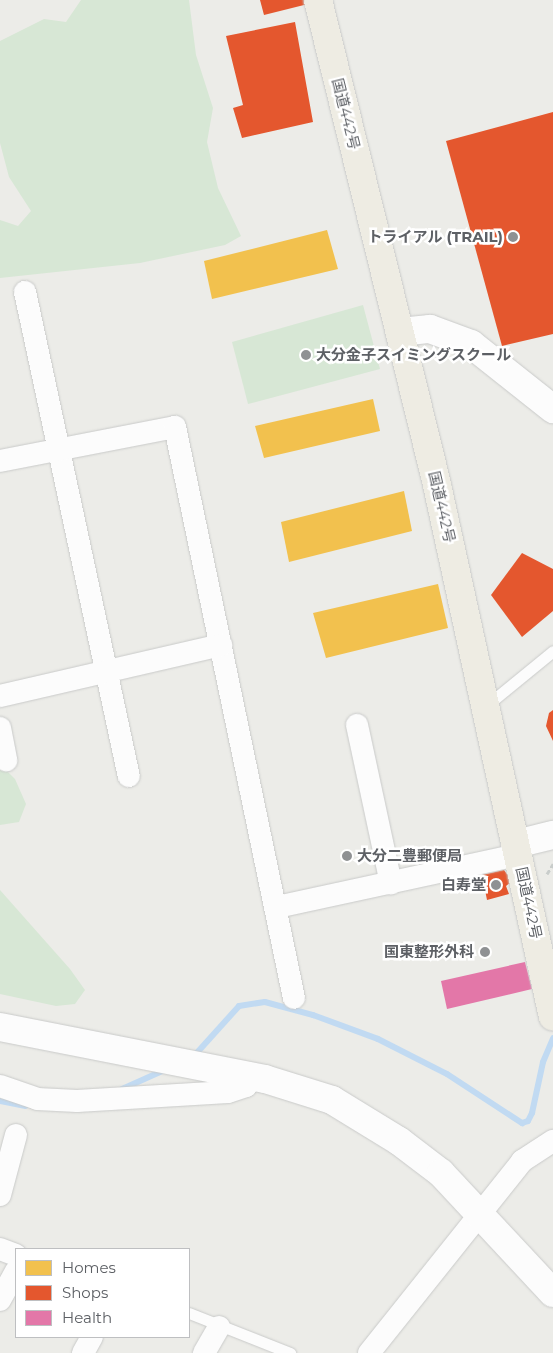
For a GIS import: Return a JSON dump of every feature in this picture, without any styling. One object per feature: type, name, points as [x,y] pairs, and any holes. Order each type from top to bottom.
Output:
[{"type":"highway","name":"国道442号","points":[[318,0],[400,332],[486,706],[553,1017]]},
{"type":"street","points":[[25,292],[130,776]]},
{"type":"street","points":[[400,332],[430,329],[470,344],[553,409]]},
{"type":"street","points":[[0,461],[175,426],[277,907],[294,998]]},
{"type":"street","points":[[0,696],[222,645]]},
{"type":"street","points":[[357,725],[391,883]]},
{"type":"street","points":[[0,728],[6,760]]},
{"type":"street","points":[[277,907],[391,883],[517,850],[553,835]]},
{"type":"street","points":[[0,1027],[249,1076],[304,1089],[348,1110],[426,1160],[480,1213],[553,1293]]},
{"type":"street","points":[[0,1086],[37,1099],[77,1101],[228,1092],[246,1086],[249,1076]]},
{"type":"street","points":[[1,1190],[16,1135]]},
{"type":"street","points":[[369,1353],[522,1161],[553,1141]]},
{"type":"street","points":[[0,1249],[15,1254]]},
{"type":"street","points":[[0,1300],[15,1273]]},
{"type":"street","points":[[204,1353],[218,1327]]},
{"type":"street","points":[[83,1353],[91,1338]]},
{"type":"lane","points":[[486,706],[553,651]]},
{"type":"lane","points":[[190,1314],[218,1327],[290,1353]]},
{"type":"green space","points":[[81,0],[189,0],[196,55],[213,108],[207,142],[218,188],[241,236],[225,245],[140,263],[0,278],[0,220],[18,226],[31,211],[9,177],[0,143],[0,41],[44,19],[66,22]]},
{"type":"green space","name":"大分金子スイミングスクール","points":[[363,305],[380,369],[248,404],[232,342]]},
{"type":"green space","points":[[0,764],[15,779],[26,804],[19,822],[0,825]]},
{"type":"green space","points":[[0,890],[70,969],[85,990],[75,1004],[56,1006],[0,994]]},
{"type":"building: Homes","points":[[327,230],[338,269],[212,299],[204,261]]},
{"type":"building: Homes","points":[[373,399],[380,431],[264,458],[255,426]]},
{"type":"building: Homes","points":[[404,491],[412,531],[289,562],[281,522]]},
{"type":"building: Homes","points":[[438,584],[448,628],[326,658],[313,613]]},
{"type":"building: Shops","points":[[260,0],[307,0],[308,4],[264,15]]},
{"type":"building: Shops","points":[[295,22],[313,122],[242,138],[233,108],[243,105],[226,36]]},
{"type":"building: Shops","name":"トライアル (TRAIL)","points":[[553,112],[553,334],[502,346],[446,141]]},
{"type":"building: Shops","points":[[522,553],[553,569],[553,611],[522,637],[491,595]]},
{"type":"building: Shops","points":[[553,710],[553,741],[546,726],[549,713]]},
{"type":"building: Shops","name":"白寿堂","points":[[504,870],[512,881],[506,886],[509,894],[487,900],[482,875]]},
{"type":"building: Health","name":"国東整形外科","points":[[525,962],[532,989],[447,1009],[441,981]]},
{"type":"waterway","points":[[194,1056],[239,1006],[265,1002],[313,1015],[378,1039],[447,1074],[522,1123],[528,1121],[532,1113],[543,1062],[553,1038]]},
{"type":"waterway","points":[[122,1089],[167,1069]]},
{"type":"waterway","points":[[0,1101],[26,1106]]},
{"type":"place","name":"トライアル (TRAIL)","points":[[513,237]]},
{"type":"place","name":"大分金子スイミングスクール","points":[[306,355]]},
{"type":"place","name":"大分二豊郵便局","points":[[347,856]]},
{"type":"place","name":"白寿堂","points":[[496,885]]},
{"type":"place","name":"国東整形外科","points":[[485,952]]}]
